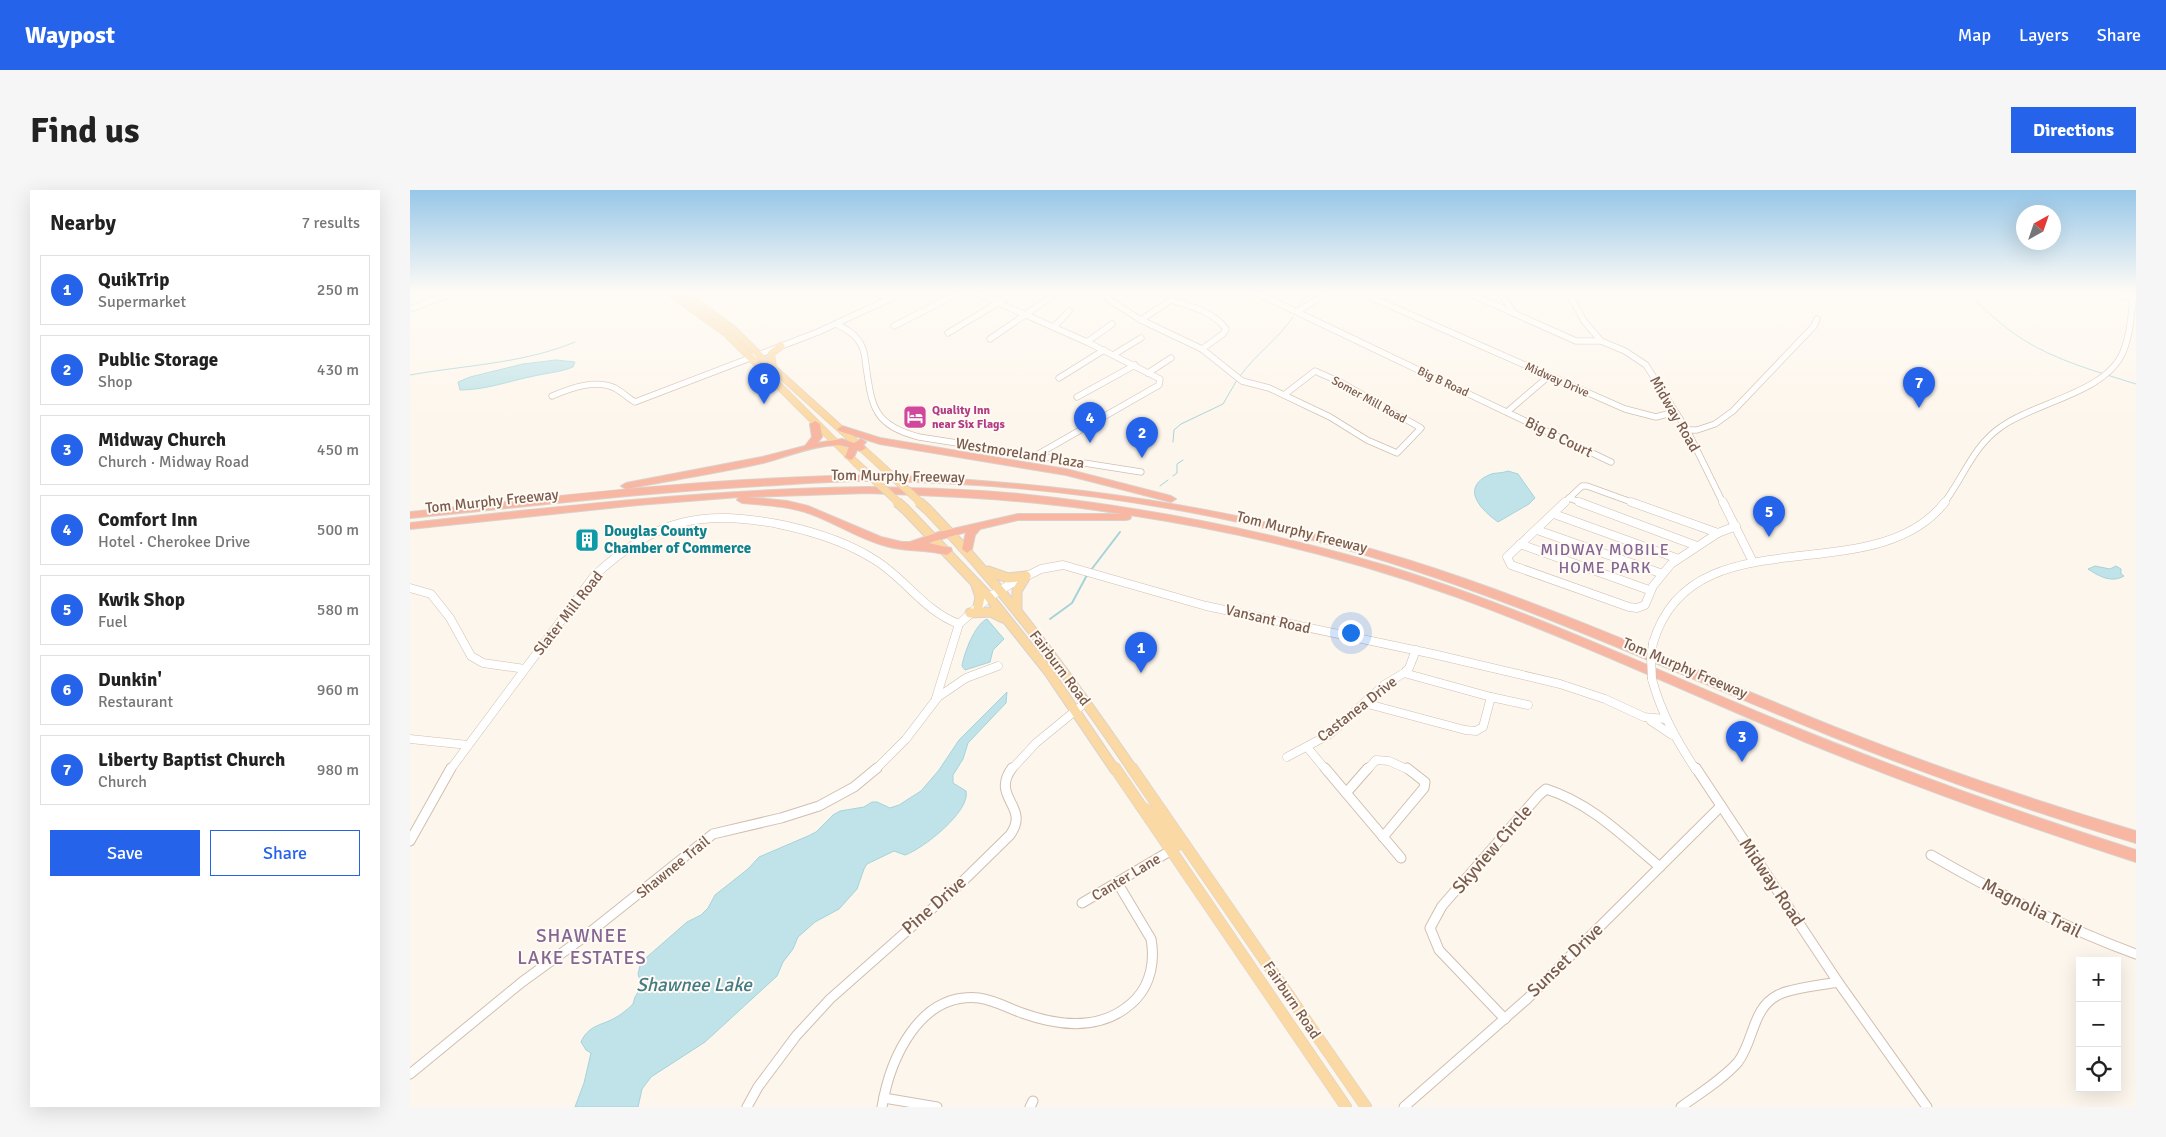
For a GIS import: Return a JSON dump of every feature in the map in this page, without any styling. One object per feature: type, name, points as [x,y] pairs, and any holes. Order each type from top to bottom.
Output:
[{"type":"highway","points":[[808,448],[817,437],[815,424]]},
{"type":"highway","points":[[842,429],[880,440],[1083,476],[1240,519]]},
{"type":"highway","points":[[853,460],[858,446],[866,441],[880,440]]},
{"type":"highway","points":[[492,506],[625,486],[713,470],[834,442],[858,446]]},
{"type":"highway","name":"Tom Murphy Freeway","points":[[410,515],[686,487],[883,478],[986,484],[1108,496],[1240,519],[1343,544],[1473,585],[1887,753],[2022,802],[2136,837]]},
{"type":"highway","name":"Tom Murphy Freeway","points":[[410,526],[662,499],[830,490],[971,494],[1096,506],[1227,529],[1317,551],[1456,593],[1559,632],[1884,769],[1989,808],[2136,856]]},
{"type":"highway","points":[[662,499],[734,500],[790,505],[815,512],[885,543],[930,546],[947,551]]},
{"type":"highway","points":[[914,544],[933,537],[1018,517],[1129,518],[1227,529]]},
{"type":"highway","points":[[967,549],[970,534],[977,526]]},
{"type":"main road","name":"Fairburn Road","points":[[727,335],[815,424],[947,551],[1011,624],[1048,671],[1137,804],[1346,1107]]},
{"type":"main road","name":"Fairburn Road","points":[[739,335],[773,369],[842,429],[927,509],[967,549],[1001,589],[1086,702],[1366,1107]]},
{"type":"main road","points":[[773,369],[771,354],[781,346]]},
{"type":"main road","points":[[985,570],[1008,578],[1026,576]]},
{"type":"main road","points":[[1018,612],[1015,593],[1018,585],[1026,576]]},
{"type":"main road","points":[[976,582],[980,597],[978,607]]},
{"type":"main road","points":[[970,613],[995,612],[1011,624]]},
{"type":"main road","points":[[1137,804],[1152,814],[1171,842],[1178,845],[1183,843]]},
{"type":"street","points":[[552,396],[578,386],[605,386],[614,388],[634,402],[810,335]]},
{"type":"street","name":"Westmoreland Plaza","points":[[852,335],[861,343],[873,405],[878,416],[887,425],[898,431],[916,437],[1141,472]]},
{"type":"street","points":[[990,339],[996,335]]},
{"type":"street","points":[[1035,456],[1159,384],[1160,379],[1071,335]]},
{"type":"street","points":[[1087,342],[1097,335]]},
{"type":"street","name":"Somer Mill Road","points":[[1172,335],[1202,349],[1242,381],[1269,388],[1330,418],[1366,440],[1397,453],[1421,428],[1342,383],[1315,371],[1284,395]]},
{"type":"street","points":[[1202,349],[1222,335]]},
{"type":"street","name":"Big B Road","points":[[1345,335],[1508,412]]},
{"type":"street","name":"Midway Drive","points":[[1456,335],[1625,410],[1646,416],[1666,417],[1675,412]]},
{"type":"street","points":[[1563,335],[1576,341],[1602,341]]},
{"type":"street","name":"Midway Road","points":[[1597,335],[1602,341],[1646,365],[1687,430],[1753,562]]},
{"type":"street","points":[[1687,430],[1697,430],[1715,424],[1733,411],[1806,335]]},
{"type":"street","name":"Midway Road","points":[[1927,1107],[1838,982],[1665,719],[1655,693],[1650,666],[1653,644],[1664,614],[1673,601],[1685,590],[1717,573],[1753,562],[1810,556],[1878,543],[1896,538],[1925,523],[1937,514],[1946,503],[1980,449],[1999,428],[2026,412],[2090,383],[2114,366],[2120,358],[2126,335]]},
{"type":"street","points":[[1114,355],[1141,338]]},
{"type":"street","points":[[1058,378],[1104,350]]},
{"type":"street","points":[[1148,373],[1171,358]]},
{"type":"street","points":[[1077,397],[1134,365]]},
{"type":"street","points":[[1508,412],[1549,376]]},
{"type":"street","name":"Big B Court","points":[[1508,412],[1611,462]]},
{"type":"street","points":[[1718,533],[1587,486],[1582,486],[1507,557],[1511,565],[1528,572],[1629,607],[1637,608],[1645,604],[1649,590],[1660,573],[1676,558],[1712,539],[1718,533],[1736,526]]},
{"type":"street","points":[[1569,498],[1698,546]]},
{"type":"street","points":[[1554,514],[1676,558]]},
{"type":"street","name":"Slater Mill Road","points":[[410,841],[446,776],[595,575],[614,557],[643,537],[662,528],[680,522],[714,517],[733,517],[822,534],[889,569],[933,611],[949,621],[959,624]]},
{"type":"street","points":[[1537,530],[1660,573]]},
{"type":"street","points":[[1520,544],[1649,590]]},
{"type":"street","name":"Vansant Road","points":[[936,698],[959,624],[989,597],[1001,589],[1041,569],[1063,565],[1206,606],[1416,650],[1560,684],[1605,699],[1644,717],[1665,719]]},
{"type":"street","points":[[410,588],[431,594],[450,618],[471,656],[483,663],[525,669]]},
{"type":"street","name":"Castanea Drive","points":[[1287,757],[1330,734],[1384,685],[1404,673],[1409,668],[1416,650]]},
{"type":"street","name":"Shawnee Trail","points":[[410,1074],[522,982],[584,937],[713,834],[722,830],[767,822],[813,809],[839,798],[864,779],[897,749],[919,724],[936,698],[968,676],[998,666]]},
{"type":"street","points":[[1404,673],[1528,705]]},
{"type":"street","points":[[1364,703],[1465,730],[1476,731],[1483,727],[1491,697]]},
{"type":"street","name":"Pine Drive","points":[[747,1107],[772,1069],[806,1024],[886,947],[972,872],[1016,828],[1018,816],[1005,791],[1006,778],[1021,759],[1073,710],[1086,702]]},
{"type":"street","points":[[1644,717],[1655,714],[1659,707]]},
{"type":"street","points":[[1644,717],[1678,740]]},
{"type":"street","points":[[410,739],[468,745]]},
{"type":"street","points":[[1307,747],[1401,858]]},
{"type":"street","points":[[1346,793],[1376,760],[1383,760],[1404,767],[1425,782],[1424,788],[1383,837]]},
{"type":"street","name":"Skyview Circle","points":[[1505,1019],[1439,950],[1430,928],[1442,906],[1539,795],[1546,789],[1559,792],[1590,811],[1660,867]]},
{"type":"street","name":"Sunset Drive","points":[[1404,1107],[1505,1019],[1721,806]]},
{"type":"street","name":"Canter Lane","points":[[1082,903],[1170,851]]},
{"type":"street","name":"Magnolia Trail","points":[[1931,855],[2081,934],[2136,954]]},
{"type":"street","points":[[937,1107],[883,1103],[890,1070],[900,1050],[917,1023],[928,1013],[949,1002],[978,998],[1042,1019],[1084,1025],[1098,1023],[1119,1014],[1134,1003],[1148,982],[1152,970],[1153,945],[1117,882]]},
{"type":"street","points":[[1681,1107],[1740,1059],[1757,1015],[1770,999],[1779,994],[1838,982]]},
{"type":"water","points":[[556,360],[575,362],[573,367],[564,370],[488,387],[460,390],[458,382],[470,377],[523,364]]},
{"type":"water","points":[[1508,471],[1518,474],[1535,498],[1529,504],[1498,522],[1485,511],[1476,499],[1476,486],[1480,480],[1489,475]]},
{"type":"water","points":[[2095,566],[2110,569],[2116,566],[2121,569],[2121,574],[2124,576],[2115,579],[2102,577],[2088,569]]},
{"type":"water","points":[[987,619],[1004,639],[993,650],[990,662],[965,670],[962,666],[974,633]]},
{"type":"water","name":"Shawnee Lake","points":[[1007,692],[1006,703],[968,743],[963,759],[953,775],[953,783],[966,791],[966,799],[961,809],[944,828],[923,845],[905,855],[894,851],[867,864],[857,889],[839,909],[815,922],[798,937],[777,976],[705,1042],[651,1077],[642,1089],[638,1107],[575,1107],[584,1083],[591,1053],[586,1050],[581,1042],[594,1027],[616,1017],[633,1004],[642,986],[638,974],[640,966],[647,957],[687,922],[701,915],[708,908],[715,895],[748,869],[759,857],[816,832],[833,815],[840,811],[864,807],[872,802],[877,802],[890,808],[899,805],[921,791],[939,770],[959,740]]},
{"type":"waterway","points":[[1240,376],[1278,335]]},
{"type":"waterway","points":[[2016,335],[2049,354],[2136,384]]},
{"type":"waterway","points":[[410,375],[535,355],[575,342]]},
{"type":"waterway","points":[[1173,442],[1174,430],[1181,424],[1223,404],[1237,380]]},
{"type":"waterway","points":[[1173,476],[1177,473],[1177,464],[1183,460]]},
{"type":"waterway","points":[[1160,486],[1168,480]]},
{"type":"waterway","points":[[1091,570],[1120,532]]},
{"type":"waterway","points":[[1050,619],[1072,603],[1087,575]]},
{"type":"place","name":"Dunkin'","points":[[764,404]]},
{"type":"place","name":"Liberty Baptist Church","points":[[1919,408]]},
{"type":"place","name":"Quality Inn near Six Flags","points":[[915,417]]},
{"type":"place","name":"Comfort Inn","points":[[1090,443]]},
{"type":"place","name":"Public Storage","points":[[1142,458]]},
{"type":"place","name":"Kwik Shop","points":[[1769,537]]},
{"type":"place","name":"Douglas County Chamber of Commerce","points":[[587,540]]},
{"type":"place","name":"QuikTrip","points":[[1141,673]]},
{"type":"place","name":"Midway Church","points":[[1742,762]]},
{"type":"district","name":"MIDWAY MOBILE HOME PARK","points":[[1605,559]]},
{"type":"district","name":"SHAWNEE LAKE ESTATES","points":[[582,947]]}]
